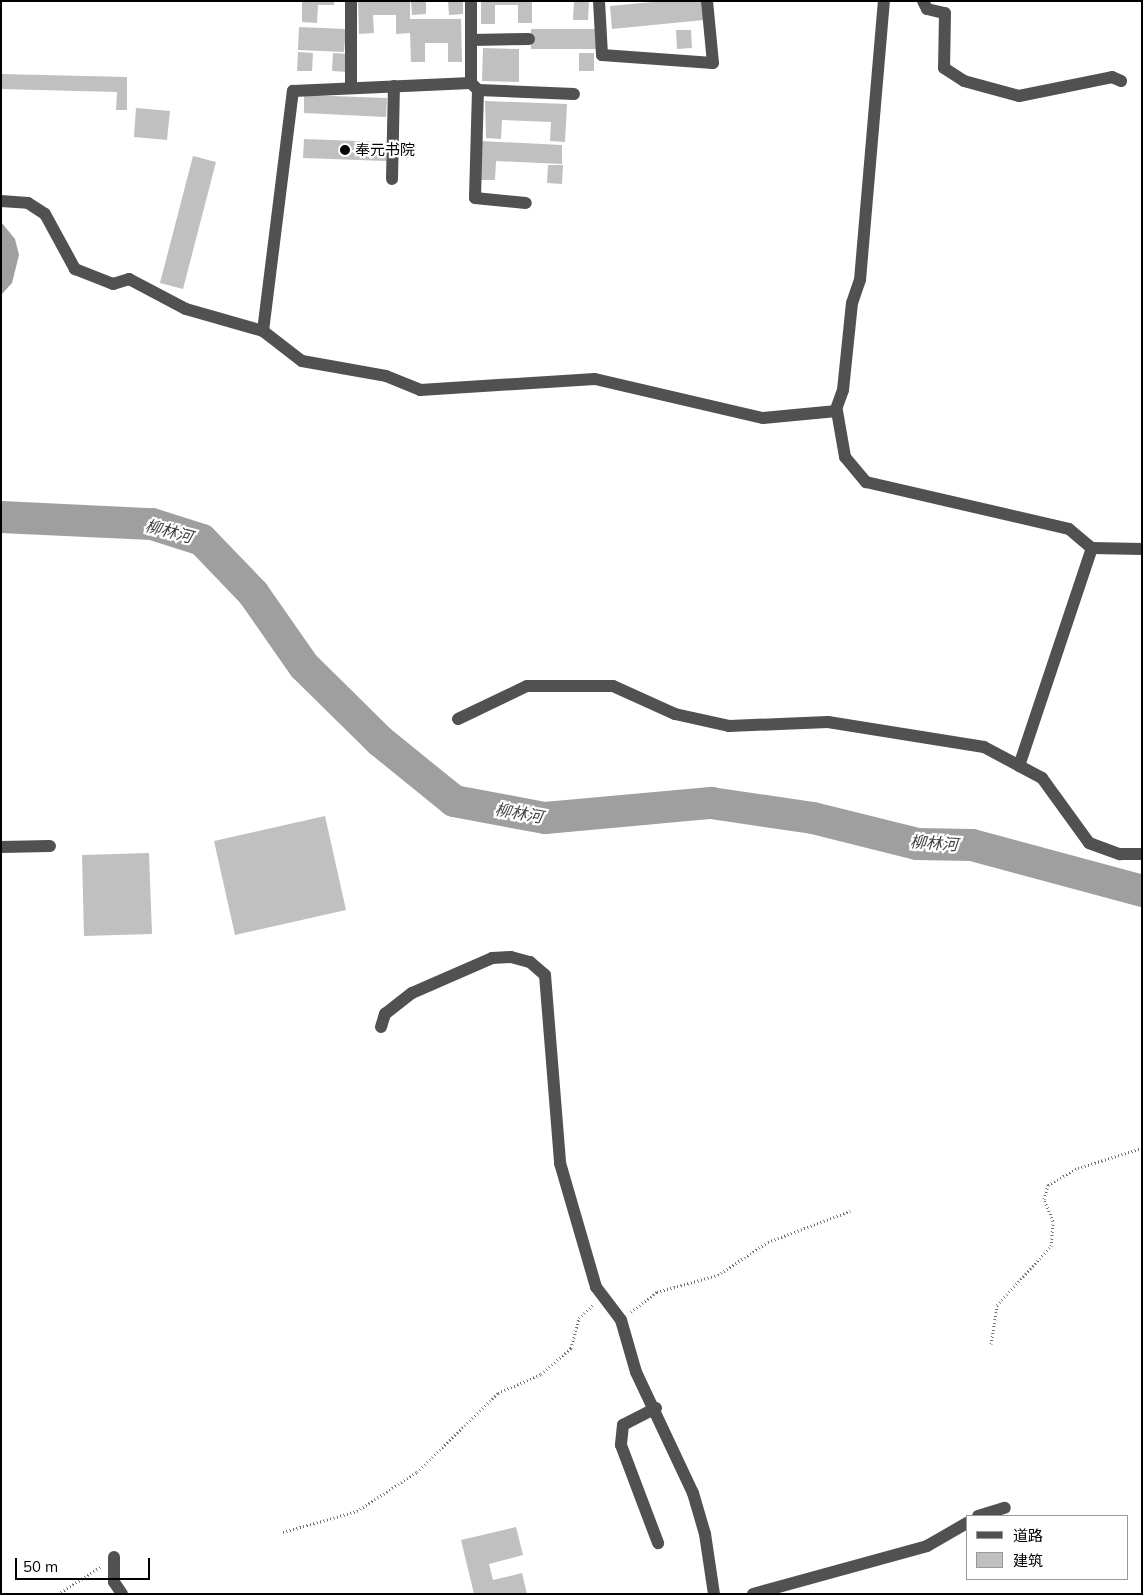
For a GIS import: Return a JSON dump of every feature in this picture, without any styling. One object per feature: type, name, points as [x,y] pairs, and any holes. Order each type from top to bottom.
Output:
[{"type":"street","points":[[351,1],[351,88]]},
{"type":"street","points":[[471,1],[475,198],[526,202]]},
{"type":"street","points":[[599,1],[602,55],[713,63],[707,1]]},
{"type":"street","points":[[884,1],[860,280],[852,303],[843,390],[835,412],[844,457],[866,482],[1069,530],[1092,548],[1142,549]]},
{"type":"street","points":[[923,1],[928,9],[945,13],[944,68],[964,81],[1019,96],[1112,77],[1121,81]]},
{"type":"street","points":[[471,40],[529,39]]},
{"type":"street","points":[[392,179],[394,86]]},
{"type":"street","points":[[263,331],[292,91],[394,86],[474,87],[574,94]]},
{"type":"street","points":[[1,200],[28,203],[45,214],[75,269],[113,284],[130,279],[186,309],[263,331],[302,361],[386,376],[420,390],[595,378],[762,418],[835,412]]},
{"type":"street","points":[[1019,766],[1092,548]]},
{"type":"street","points":[[458,719],[527,686],[613,686],[675,714],[729,726],[828,722],[984,747],[1042,778],[1089,843],[1120,854],[1142,854]]},
{"type":"street","points":[[1,847],[50,846]]},
{"type":"street","points":[[381,1027],[384,1014],[412,994],[492,958],[511,956],[530,962],[545,976],[560,1163],[596,1287],[603,1299],[621,1320],[636,1372],[656,1408],[692,1493],[705,1534],[714,1594]]},
{"type":"street","points":[[656,1408],[623,1425],[621,1445],[658,1543]]},
{"type":"street","points":[[981,1515],[1005,1508]]},
{"type":"street","points":[[753,1594],[927,1546],[966,1524]]},
{"type":"street","points":[[114,1557],[114,1582],[122,1594]]},
{"type":"path","points":[[991,1344],[998,1305],[1051,1246],[1054,1230],[1044,1199],[1048,1185],[1078,1168],[1142,1148]]},
{"type":"path","points":[[621,1320],[657,1292],[718,1275],[768,1242],[850,1211]]},
{"type":"path","points":[[283,1532],[357,1511],[416,1472],[498,1393],[541,1374],[571,1348],[579,1318],[603,1299]]},
{"type":"path","points":[[58,1594],[114,1557]]},
{"type":"shaded area","points":[[1,222],[15,239],[19,255],[12,283],[1,295]]},
{"type":"building","points":[[302,1],[334,1],[334,5],[318,5],[317,23],[302,22]]},
{"type":"building","points":[[358,1],[410,1],[410,19],[461,19],[462,62],[448,62],[448,43],[425,43],[425,62],[411,62],[410,33],[396,34],[396,15],[373,15],[374,33],[359,34]]},
{"type":"building","points":[[411,1],[426,1],[426,14],[412,15]]},
{"type":"building","points":[[448,1],[463,1],[463,14],[449,15]]},
{"type":"building","points":[[481,1],[532,1],[532,23],[518,23],[518,5],[495,5],[495,24],[481,24]]},
{"type":"building","points":[[574,1],[589,2],[588,20],[573,20]]},
{"type":"building","points":[[663,1],[703,1],[704,20],[612,29],[610,6]]},
{"type":"building","points":[[299,27],[346,29],[344,52],[298,50]]},
{"type":"building","points":[[531,29],[596,29],[597,49],[531,49]]},
{"type":"building","points":[[676,30],[691,30],[692,48],[677,49]]},
{"type":"building","points":[[483,48],[519,49],[519,82],[482,81]]},
{"type":"building","points":[[298,52],[313,53],[312,71],[297,71]]},
{"type":"building","points":[[333,53],[348,54],[347,72],[332,71]]},
{"type":"building","points":[[579,53],[594,53],[594,71],[579,71]]},
{"type":"building","points":[[1,74],[127,77],[127,110],[116,110],[117,92],[1,89]]},
{"type":"building","points":[[304,95],[387,98],[386,117],[304,113]]},
{"type":"building","points":[[485,101],[567,104],[565,142],[550,141],[551,122],[502,120],[501,139],[486,138]]},
{"type":"building","points":[[136,108],[170,111],[167,140],[134,137]]},
{"type":"building","name":"奉元书院","points":[[304,139],[386,142],[386,161],[303,158]]},
{"type":"building","points":[[480,141],[562,145],[562,164],[496,161],[495,180],[480,180]]},
{"type":"building","points":[[193,156],[216,162],[183,289],[160,283]]},
{"type":"building","points":[[548,165],[563,165],[562,184],[547,183]]},
{"type":"building","points":[[325,816],[346,910],[235,935],[214,841]]},
{"type":"building","points":[[149,853],[152,934],[84,936],[82,855]]},
{"type":"building","points":[[516,1527],[523,1555],[489,1564],[493,1580],[522,1573],[527,1594],[474,1594],[461,1540]]},
{"type":"waterway","name":"柳林河","points":[[1,517],[152,524],[202,540],[253,593],[304,666],[380,741],[454,801],[545,818],[711,803],[813,818],[917,844],[972,845],[1142,891]]},
{"type":"place","name":"奉元书院","points":[[345,150]]}]
